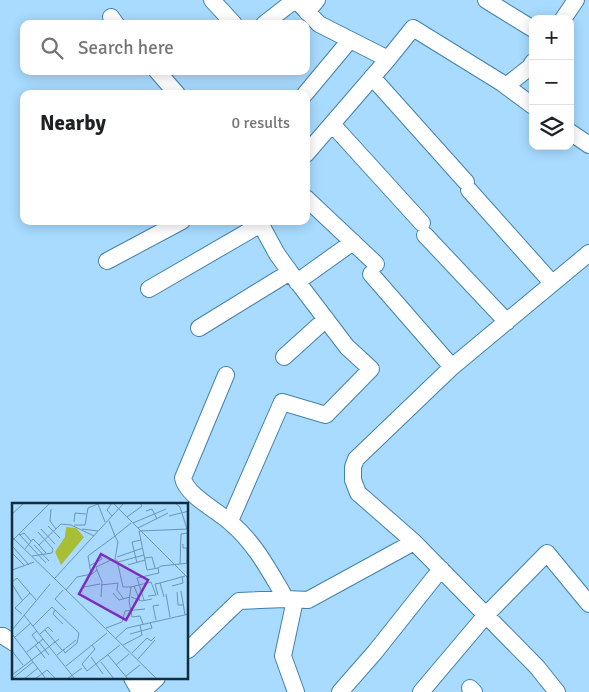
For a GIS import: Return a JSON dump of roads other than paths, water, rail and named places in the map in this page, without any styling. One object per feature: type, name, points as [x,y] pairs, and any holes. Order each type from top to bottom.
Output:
[{"type":"street","points":[[212,0],[230,20]]},
{"type":"street","points":[[486,0],[529,27]]},
{"type":"street","points":[[566,15],[576,0]]},
{"type":"street","points":[[272,20],[304,3],[319,24],[388,59]]},
{"type":"street","points":[[310,149],[413,28],[506,86],[528,103]]},
{"type":"street","points":[[307,90],[350,40]]},
{"type":"street","points":[[506,86],[529,66]]},
{"type":"street","points":[[160,75],[174,90]]},
{"type":"street","points":[[372,77],[552,283]]},
{"type":"street","points":[[528,103],[529,90]]},
{"type":"street","points":[[332,124],[423,229],[508,322]]},
{"type":"street","points":[[574,135],[589,145]]},
{"type":"street","points":[[310,202],[353,242],[452,367]]},
{"type":"street","points":[[107,261],[174,225]]},
{"type":"street","points":[[149,289],[257,225]]},
{"type":"street","points":[[230,521],[282,402],[326,415],[371,369],[347,347],[277,254],[261,225]]},
{"type":"street","points":[[199,328],[294,277],[353,242]]},
{"type":"street","points":[[557,692],[537,667],[414,542],[358,493],[352,480],[356,459],[452,367],[589,254]]},
{"type":"street","points":[[284,357],[326,319]]},
{"type":"street","points":[[226,375],[183,478],[184,484],[192,493],[230,521],[258,553],[290,600],[283,656],[296,692]]},
{"type":"street","points":[[189,649],[239,601],[308,600],[414,542]]},
{"type":"street","points":[[421,692],[486,615],[547,553],[589,604]]},
{"type":"street","points":[[340,692],[441,570]]},
{"type":"street","points":[[0,636],[12,642]]},
{"type":"street","points":[[133,680],[141,692],[155,680]]}]
